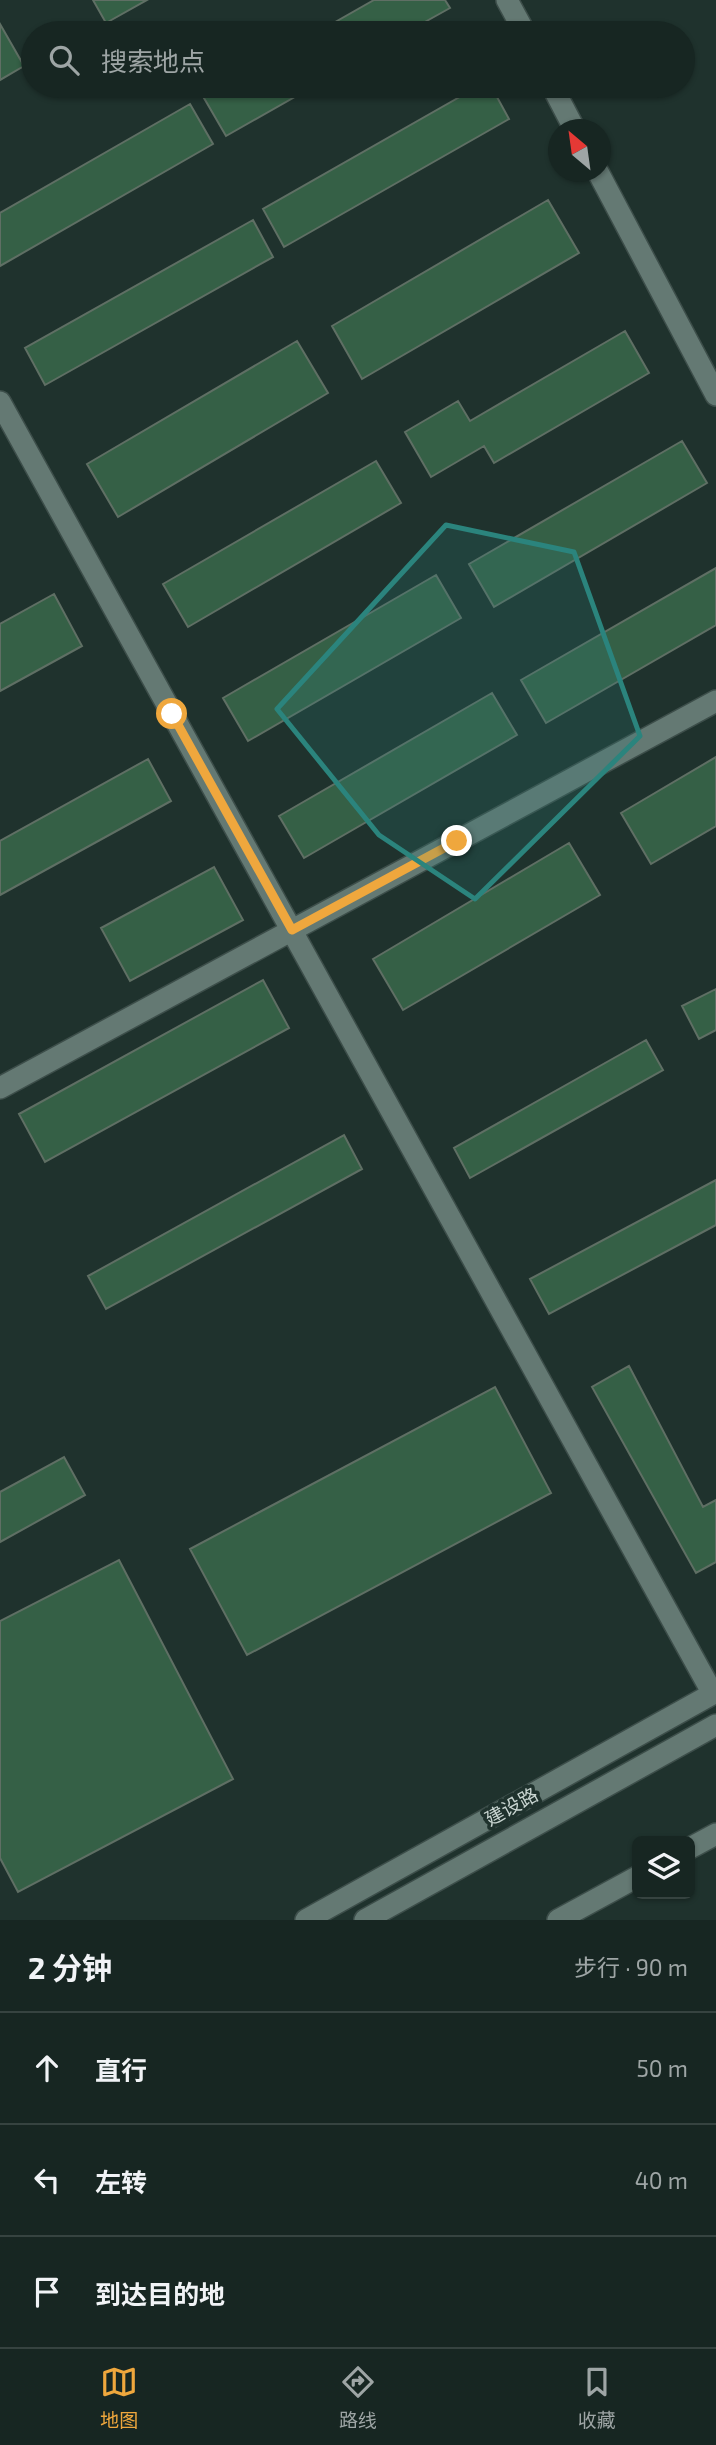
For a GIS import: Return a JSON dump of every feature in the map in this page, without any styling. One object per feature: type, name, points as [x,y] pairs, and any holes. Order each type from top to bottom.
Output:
[{"type":"street","points":[[507,0],[518,21]]},
{"type":"street","points":[[559,98],[570,119]]},
{"type":"street","points":[[603,182],[716,396]]},
{"type":"street","points":[[0,402],[715,1693]]},
{"type":"street","points":[[0,1088],[716,701]]},
{"type":"street","name":"建设路","points":[[306,1920],[715,1693]]},
{"type":"street","name":"建设路","points":[[365,1920],[716,1725]]},
{"type":"street","points":[[695,1845],[716,1834]]},
{"type":"street","points":[[558,1920],[632,1880]]},
{"type":"highlighted area","points":[[446,525],[574,552],[640,736],[475,899],[379,835],[277,709]]},
{"type":"building","points":[[93,0],[147,0],[110,21],[105,21]]},
{"type":"building","points":[[374,0],[445,0],[450,8],[427,21],[337,21]]},
{"type":"building","points":[[0,24],[21,61],[21,68],[0,80]]},
{"type":"building","points":[[204,98],[293,98],[226,136]]},
{"type":"building","points":[[458,98],[498,98],[509,119],[284,247],[263,209]]},
{"type":"building","points":[[190,104],[213,144],[0,266],[0,213]]},
{"type":"building","points":[[548,200],[579,253],[362,379],[332,326]]},
{"type":"building","points":[[253,220],[273,257],[45,385],[25,348]]},
{"type":"building","points":[[625,331],[649,373],[494,463],[484,446],[431,477],[405,432],[458,401],[470,421]]},
{"type":"building","points":[[297,341],[328,393],[118,517],[87,464]]},
{"type":"building","points":[[682,441],[707,483],[494,607],[469,564]]},
{"type":"building","points":[[376,461],[401,503],[188,627],[163,584]]},
{"type":"building","points":[[716,568],[716,625],[546,723],[521,680]]},
{"type":"building","points":[[436,575],[461,618],[248,741],[223,698]]},
{"type":"building","points":[[54,594],[82,646],[0,691],[0,624]]},
{"type":"building","points":[[492,693],[517,735],[304,858],[279,816]]},
{"type":"building","points":[[716,757],[716,826],[651,864],[621,813]]},
{"type":"building","points":[[148,759],[171,801],[0,895],[0,841]]},
{"type":"building","points":[[569,843],[600,895],[403,1010],[373,959]]},
{"type":"building","points":[[214,867],[243,920],[130,981],[101,928]]},
{"type":"building","points":[[263,980],[289,1028],[45,1162],[19,1114]]},
{"type":"building","points":[[716,989],[716,1030],[699,1039],[682,1006]]},
{"type":"building","points":[[646,1040],[663,1070],[470,1178],[454,1148]]},
{"type":"building","points":[[344,1135],[362,1169],[106,1309],[88,1276]]},
{"type":"building","points":[[716,1180],[716,1225],[549,1314],[530,1279]]},
{"type":"building","points":[[629,1366],[703,1507],[716,1500],[716,1562],[696,1573],[592,1387]]},
{"type":"building","points":[[495,1387],[551,1493],[247,1655],[190,1549]]},
{"type":"building","points":[[64,1457],[85,1495],[0,1542],[0,1492]]},
{"type":"building","points":[[119,1560],[233,1779],[18,1892],[0,1858],[0,1621]]},
{"type":"route","points":[[172,714],[292,930],[457,841]]}]
